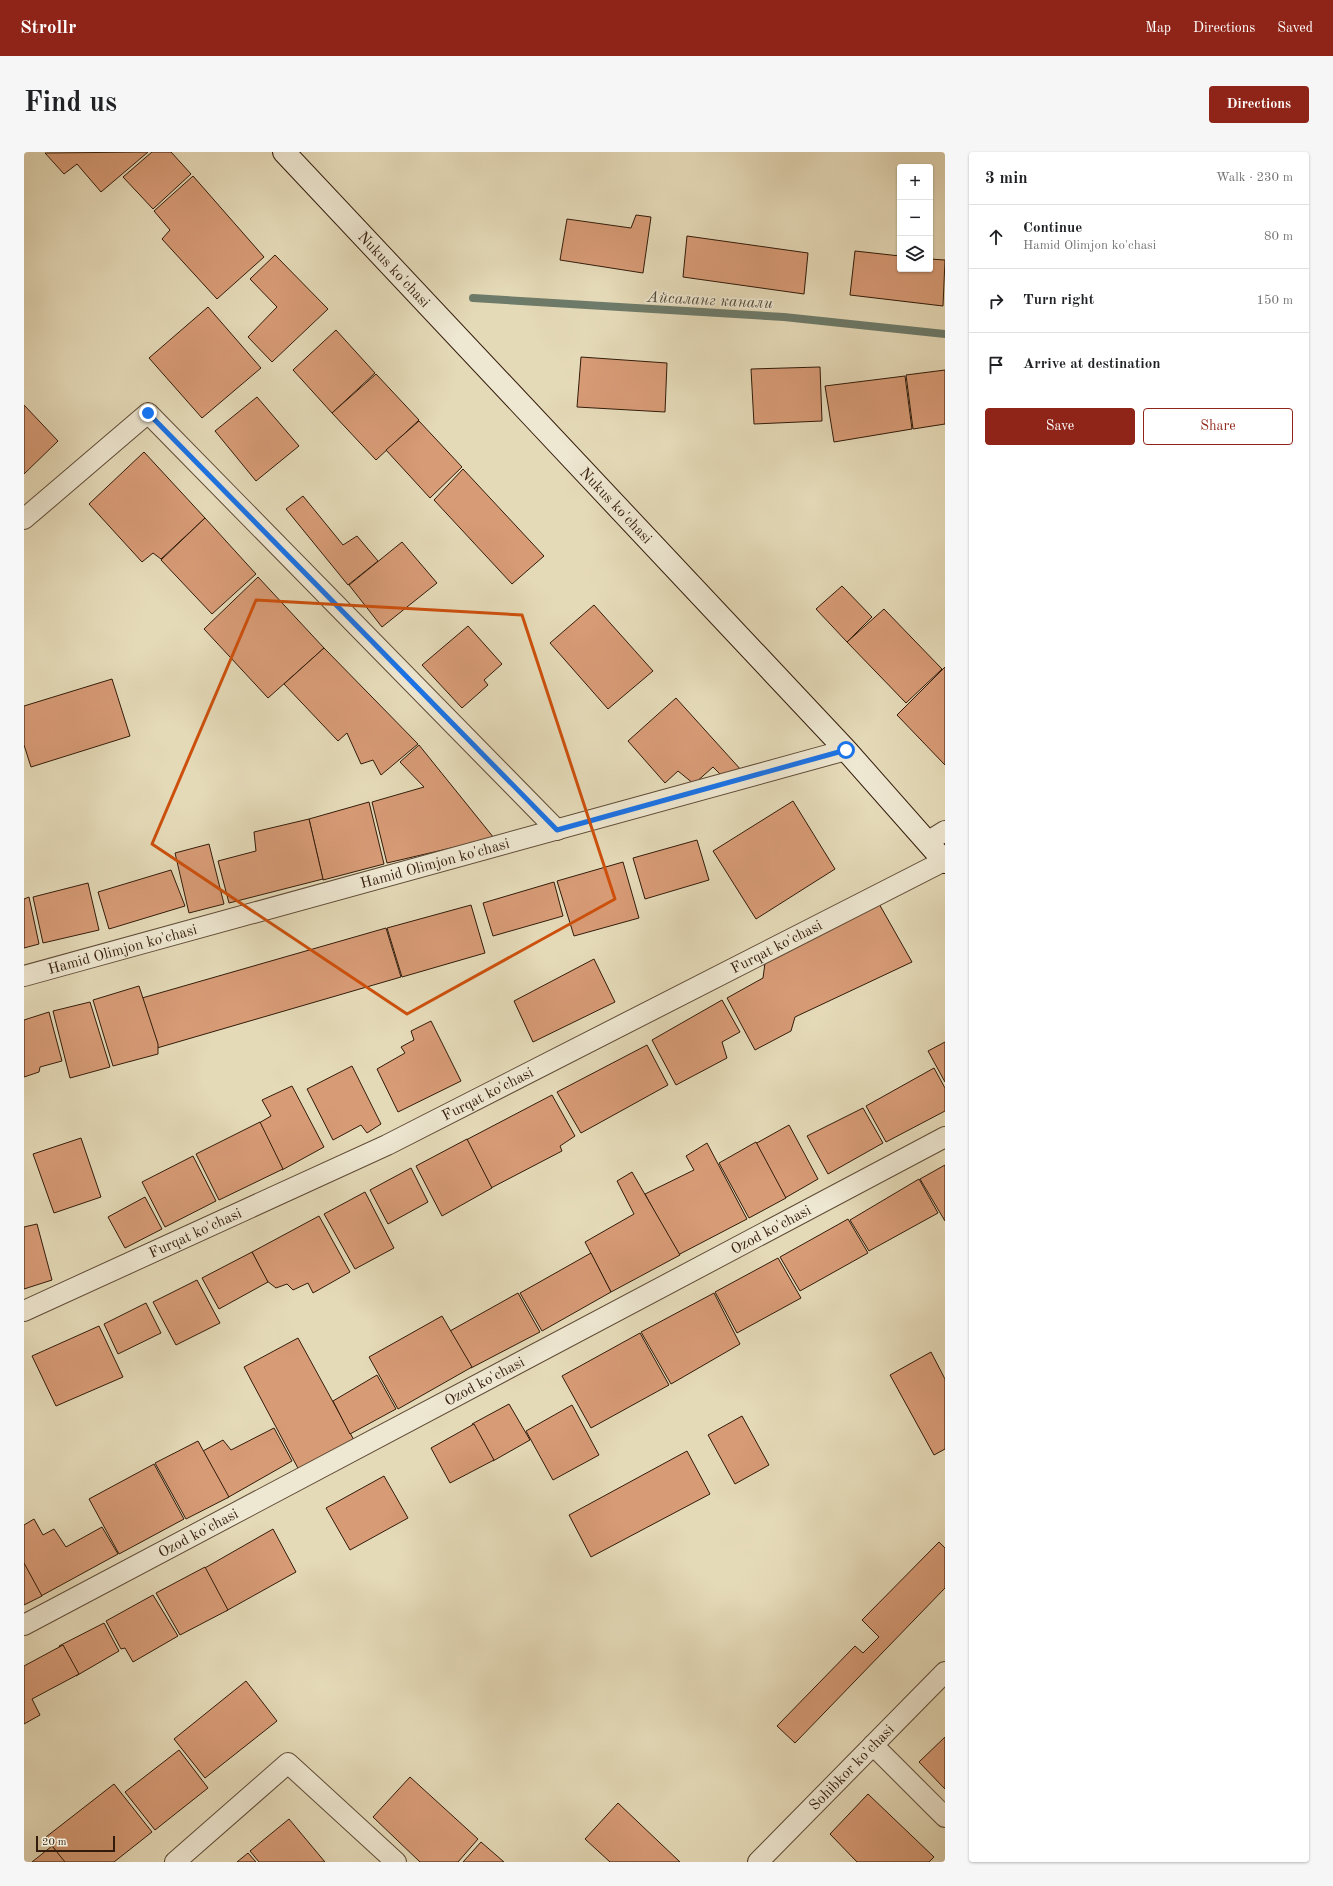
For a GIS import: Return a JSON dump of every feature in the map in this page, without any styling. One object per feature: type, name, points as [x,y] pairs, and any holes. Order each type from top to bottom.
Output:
[{"type":"main road","name":"Nukus ko'chasi","points":[[284,152],[846,750],[936,837],[945,862]]},
{"type":"street","points":[[24,519],[148,413],[557,830]]},
{"type":"street","name":"Hamid Olimjon ko'chasi","points":[[24,976],[846,750]]},
{"type":"street","name":"Furqat ko'chasi","points":[[24,1311],[387,1145],[945,862]]},
{"type":"street","name":"Ozod ko'chasi","points":[[24,1625],[945,1137]]},
{"type":"street","name":"Sohibkor ko'chasi","points":[[758,1862],[945,1672]]},
{"type":"street","points":[[873,1746],[945,1817]]},
{"type":"street","points":[[175,1862],[288,1763],[396,1862]]},
{"type":"highlighted area","points":[[256,600],[522,615],[615,899],[407,1014],[152,844]]},
{"type":"building","points":[[148,152],[101,192],[77,164],[64,174],[45,153]]},
{"type":"building","points":[[152,152],[171,152],[191,174],[153,209],[123,177]]},
{"type":"building","points":[[193,176],[264,257],[217,299],[162,239],[170,230],[154,211]]},
{"type":"building","points":[[636,215],[651,217],[643,273],[560,260],[567,219],[631,228]]},
{"type":"building","points":[[687,236],[808,253],[804,294],[683,277]]},
{"type":"building","points":[[855,251],[897,256],[897,272],[933,272],[933,259],[945,260],[943,306],[850,295]]},
{"type":"building","points":[[275,255],[328,309],[272,362],[248,337],[277,307],[250,279]]},
{"type":"building","points":[[208,307],[261,368],[202,418],[149,358]]},
{"type":"building","points":[[336,330],[375,373],[332,413],[293,370]]},
{"type":"building","points":[[581,357],[667,363],[665,412],[577,407]]},
{"type":"building","points":[[820,367],[822,421],[754,424],[751,369]]},
{"type":"building","points":[[945,370],[945,424],[913,429],[906,375]]},
{"type":"building","points":[[376,374],[419,420],[376,460],[332,413]]},
{"type":"building","points":[[905,376],[912,429],[834,442],[825,386]]},
{"type":"building","points":[[257,397],[299,446],[256,481],[215,431]]},
{"type":"building","points":[[24,405],[58,441],[24,474]]},
{"type":"building","points":[[419,421],[462,467],[430,498],[386,450]]},
{"type":"building","points":[[144,452],[205,518],[161,559],[153,553],[142,562],[89,504]]},
{"type":"building","points":[[463,469],[544,556],[512,584],[434,500]]},
{"type":"building","points":[[303,496],[343,545],[357,536],[378,561],[348,585],[286,509]]},
{"type":"building","points":[[205,518],[256,574],[212,614],[161,560]]},
{"type":"building","points":[[402,542],[437,583],[382,627],[349,585]]},
{"type":"building","points":[[258,577],[324,648],[268,698],[204,629]]},
{"type":"building","points":[[842,586],[872,617],[847,642],[816,609]]},
{"type":"building","points":[[594,605],[653,671],[608,709],[550,643]]},
{"type":"building","points":[[884,609],[942,669],[906,703],[847,642]]},
{"type":"building","points":[[468,626],[502,664],[484,680],[488,685],[462,708],[422,665]]},
{"type":"building","points":[[324,648],[418,744],[381,775],[373,760],[361,764],[347,733],[338,741],[284,684]]},
{"type":"building","points":[[945,667],[945,765],[897,715]]},
{"type":"building","points":[[112,679],[130,736],[31,767],[24,745],[24,706]]},
{"type":"building","points":[[676,698],[742,771],[729,783],[713,767],[694,784],[678,771],[665,783],[628,741]]},
{"type":"building","points":[[419,745],[494,838],[387,863],[372,802],[424,787],[400,762]]},
{"type":"building","points":[[793,801],[835,869],[756,919],[713,851]]},
{"type":"building","points":[[369,802],[384,864],[323,880],[309,819]]},
{"type":"building","points":[[309,819],[323,879],[229,903],[218,861],[256,851],[254,832]]},
{"type":"building","points":[[697,840],[709,880],[645,899],[633,858]]},
{"type":"building","points":[[209,844],[224,904],[189,913],[175,853]]},
{"type":"building","points":[[623,862],[639,918],[574,936],[557,881]]},
{"type":"building","points":[[171,870],[185,906],[109,929],[98,892]]},
{"type":"building","points":[[554,882],[563,916],[493,936],[483,903]]},
{"type":"building","points":[[88,883],[99,930],[43,943],[33,897]]},
{"type":"building","points":[[29,897],[39,944],[24,948],[24,899]]},
{"type":"building","points":[[878,902],[912,962],[795,1017],[791,1031],[755,1050],[727,998],[763,978],[765,963]]},
{"type":"building","points":[[471,905],[485,953],[402,977],[387,928]]},
{"type":"building","points":[[386,928],[401,977],[157,1048],[142,998]]},
{"type":"building","points":[[594,959],[615,1002],[533,1042],[514,1001]]},
{"type":"building","points":[[139,986],[158,1044],[158,1054],[113,1066],[93,1000]]},
{"type":"building","points":[[722,1000],[740,1032],[722,1042],[727,1058],[676,1085],[652,1040]]},
{"type":"building","points":[[90,1002],[110,1067],[70,1078],[53,1011]]},
{"type":"building","points":[[49,1012],[62,1061],[40,1067],[39,1072],[24,1077],[24,1020]]},
{"type":"building","points":[[431,1021],[461,1081],[398,1112],[377,1069],[405,1053],[401,1047],[414,1040],[411,1031]]},
{"type":"building","points":[[945,1042],[945,1082],[928,1051]]},
{"type":"building","points":[[647,1045],[668,1085],[581,1133],[557,1092]]},
{"type":"building","points":[[352,1066],[381,1124],[367,1133],[361,1125],[333,1140],[307,1089]]},
{"type":"building","points":[[934,1068],[945,1088],[945,1111],[886,1142],[866,1106]]},
{"type":"building","points":[[292,1086],[324,1147],[282,1170],[259,1123],[271,1116],[262,1100]]},
{"type":"building","points":[[552,1095],[575,1136],[560,1146],[562,1151],[491,1188],[466,1140]]},
{"type":"building","points":[[863,1108],[883,1143],[828,1174],[807,1136]]},
{"type":"building","points":[[260,1122],[283,1169],[219,1200],[196,1154]]},
{"type":"building","points":[[789,1125],[818,1179],[785,1198],[755,1144]]},
{"type":"building","points":[[81,1138],[101,1197],[54,1213],[33,1154]]},
{"type":"building","points":[[467,1139],[492,1188],[442,1216],[416,1166]]},
{"type":"building","points":[[756,1142],[786,1198],[749,1218],[719,1163]]},
{"type":"building","points":[[707,1143],[747,1219],[678,1255],[645,1194],[694,1170],[686,1156]]},
{"type":"building","points":[[193,1156],[216,1201],[165,1227],[142,1182]]},
{"type":"building","points":[[945,1165],[945,1221],[920,1179]]},
{"type":"building","points":[[411,1168],[428,1202],[388,1224],[370,1190]]},
{"type":"building","points":[[632,1172],[680,1255],[611,1292],[585,1242],[634,1214],[617,1181]]},
{"type":"building","points":[[919,1179],[938,1213],[869,1251],[850,1220]]},
{"type":"building","points":[[365,1192],[394,1248],[355,1269],[324,1214]]},
{"type":"building","points":[[145,1197],[162,1229],[125,1248],[108,1217]]},
{"type":"building","points":[[319,1216],[350,1272],[313,1293],[308,1283],[293,1290],[287,1284],[276,1288],[267,1281],[252,1252]]},
{"type":"building","points":[[848,1219],[868,1253],[800,1291],[780,1257]]},
{"type":"building","points":[[37,1224],[52,1280],[24,1289],[24,1227]]},
{"type":"building","points":[[252,1252],[268,1282],[219,1309],[202,1278]]},
{"type":"building","points":[[591,1253],[611,1292],[542,1331],[520,1293]]},
{"type":"building","points":[[778,1258],[801,1298],[737,1333],[715,1292]]},
{"type":"building","points":[[197,1280],[220,1323],[176,1345],[153,1302]]},
{"type":"building","points":[[518,1293],[540,1332],[471,1368],[450,1331]]},
{"type":"building","points":[[714,1293],[740,1344],[671,1384],[641,1332]]},
{"type":"building","points":[[146,1303],[161,1333],[118,1354],[104,1324]]},
{"type":"building","points":[[442,1316],[472,1367],[398,1409],[369,1357]]},
{"type":"building","points":[[99,1326],[123,1377],[56,1406],[32,1356]]},
{"type":"building","points":[[640,1333],[669,1385],[591,1428],[562,1376]]},
{"type":"building","points":[[298,1338],[355,1442],[300,1472],[244,1367]]},
{"type":"building","points":[[931,1352],[945,1379],[945,1449],[934,1455],[890,1375]]},
{"type":"building","points":[[377,1375],[396,1409],[350,1434],[333,1401]]},
{"type":"building","points":[[509,1404],[530,1440],[493,1461],[472,1424]]},
{"type":"building","points":[[572,1405],[599,1455],[553,1480],[526,1431]]},
{"type":"building","points":[[742,1416],[769,1465],[735,1484],[708,1435]]},
{"type":"building","points":[[474,1424],[494,1460],[450,1483],[431,1448]]},
{"type":"building","points":[[274,1428],[292,1461],[227,1498],[203,1451],[223,1440],[231,1450]]},
{"type":"building","points":[[198,1441],[229,1497],[186,1519],[155,1463]]},
{"type":"building","points":[[687,1451],[710,1494],[591,1557],[569,1515]]},
{"type":"building","points":[[154,1464],[184,1519],[119,1554],[89,1499]]},
{"type":"building","points":[[384,1476],[408,1518],[350,1550],[326,1508]]},
{"type":"building","points":[[34,1519],[43,1535],[54,1529],[66,1547],[102,1527],[118,1554],[41,1596],[24,1565],[24,1525]]},
{"type":"building","points":[[273,1529],[296,1572],[226,1611],[203,1569]]},
{"type":"building","points":[[939,1542],[945,1548],[945,1588],[795,1743],[777,1726],[855,1646],[863,1653],[879,1637],[862,1620]]},
{"type":"building","points":[[24,1563],[42,1596],[24,1605]]},
{"type":"building","points":[[205,1567],[228,1610],[180,1635],[156,1593]]},
{"type":"building","points":[[153,1595],[178,1636],[133,1662],[125,1648],[121,1649],[106,1621]]},
{"type":"building","points":[[104,1623],[119,1651],[76,1676],[59,1646]]},
{"type":"building","points":[[63,1645],[79,1674],[32,1699],[40,1715],[24,1724],[24,1666]]},
{"type":"building","points":[[246,1681],[277,1721],[205,1778],[174,1739]]},
{"type":"building","points":[[945,1737],[945,1789],[919,1762]]},
{"type":"building","points":[[179,1750],[208,1788],[155,1830],[125,1792]]},
{"type":"building","points":[[410,1777],[478,1839],[458,1862],[420,1862],[373,1817]]},
{"type":"building","points":[[114,1784],[152,1832],[114,1862],[64,1862],[46,1837]]},
{"type":"building","points":[[868,1794],[934,1857],[929,1862],[857,1862],[830,1834]]},
{"type":"building","points":[[618,1803],[680,1862],[610,1862],[585,1839]]},
{"type":"building","points":[[289,1819],[325,1862],[259,1862],[250,1851]]},
{"type":"building","points":[[481,1842],[504,1862],[463,1862]]},
{"type":"building","points":[[52,1846],[65,1862],[32,1862]]},
{"type":"building","points":[[248,1853],[256,1862],[237,1862]]},
{"type":"waterway","name":"Айсаланг канали","points":[[473,298],[784,317],[945,334]]},
{"type":"route","points":[[148,413],[557,830],[846,750]]}]
